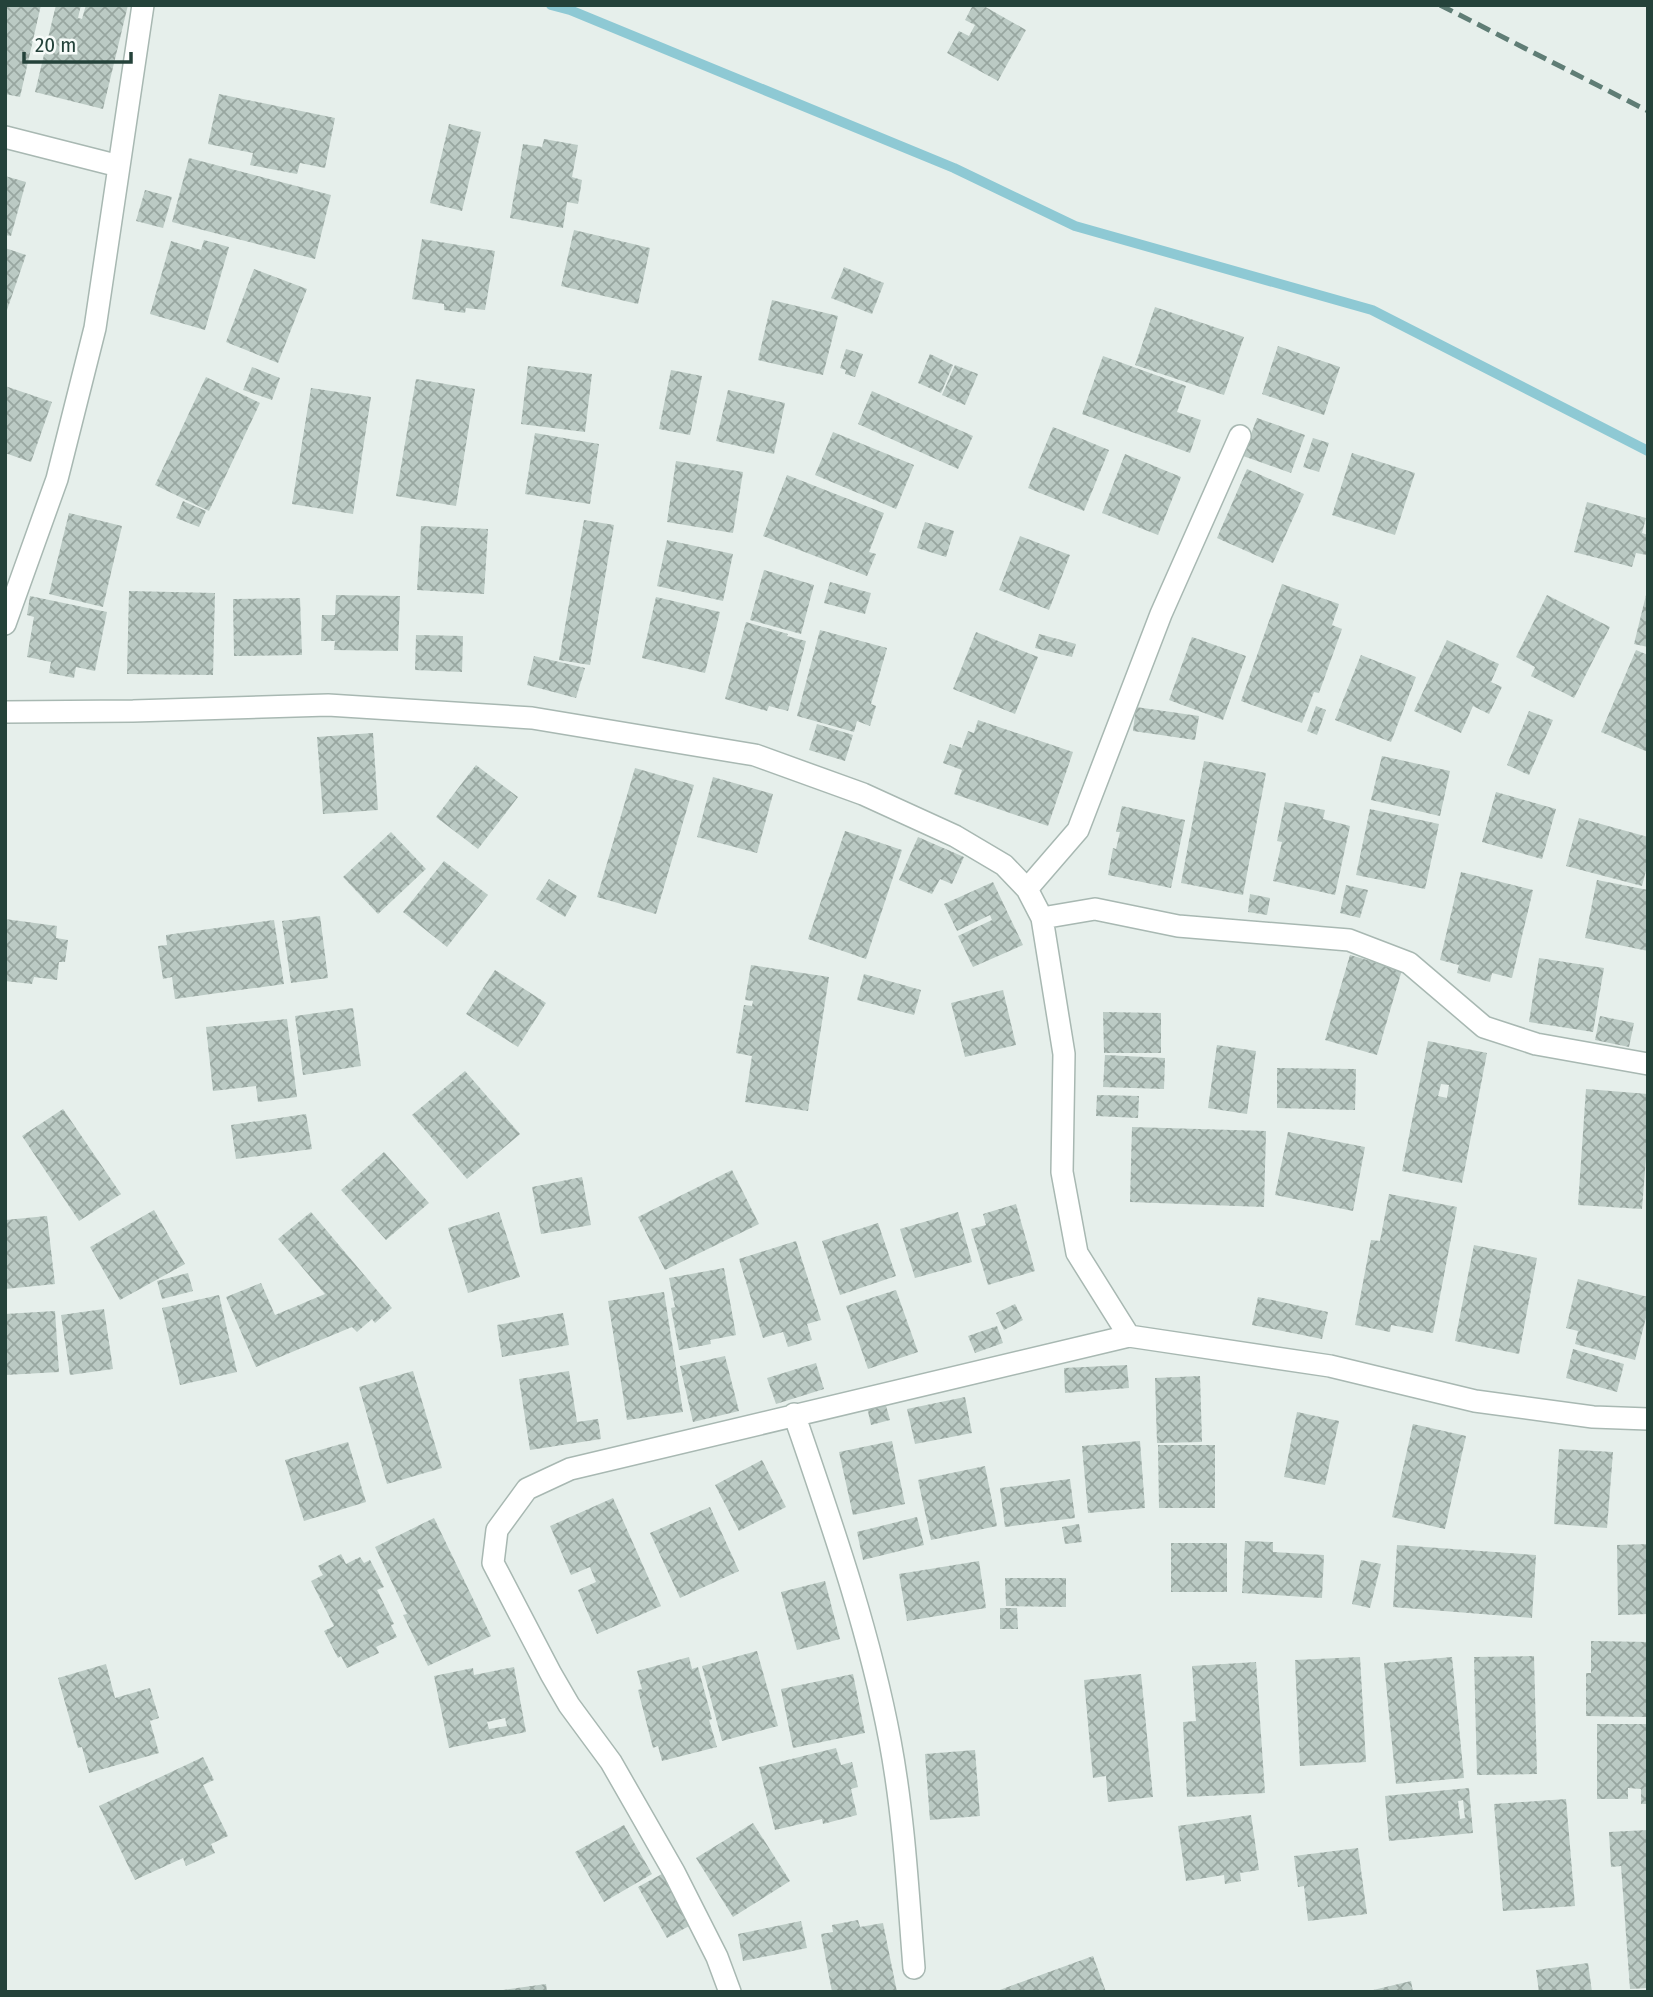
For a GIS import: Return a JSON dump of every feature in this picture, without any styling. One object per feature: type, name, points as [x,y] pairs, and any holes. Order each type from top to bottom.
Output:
[{"type":"street","points":[[5,624],[57,479],[95,328],[143,5]]},
{"type":"street","points":[[5,137],[120,166]]},
{"type":"street","points":[[1027,889],[1078,831],[1161,614],[1240,436]]},
{"type":"street","points":[[5,712],[328,705],[532,718],[755,755],[863,794],[955,836],[1004,865],[1027,889],[1042,918],[1064,1054],[1062,1172],[1077,1254],[1129,1336]]},
{"type":"street","points":[[1042,918],[1095,909],[1178,926],[1349,940],[1409,963],[1484,1027],[1536,1044],[1648,1064]]},
{"type":"street","points":[[730,1992],[718,1957],[674,1872],[611,1762],[569,1705],[493,1563],[497,1530],[527,1489],[570,1469],[1129,1336],[1330,1366],[1475,1401],[1593,1417],[1648,1419]]},
{"type":"street","points":[[794,1414],[846,1568],[890,1740],[902,1816],[914,1968]]},
{"type":"building","points":[[5,5],[41,5],[20,97],[5,94]]},
{"type":"building","points":[[56,5],[81,5],[78,18],[82,19],[86,5],[128,5],[103,109],[35,92]]},
{"type":"building","points":[[973,5],[982,5],[1026,30],[998,81],[947,53],[959,31],[969,36],[975,25],[965,20]]},
{"type":"building","points":[[219,94],[335,118],[325,168],[300,163],[297,174],[250,165],[253,153],[208,144]]},
{"type":"building","points":[[449,124],[481,132],[462,211],[430,203]]},
{"type":"building","points":[[544,139],[578,145],[572,177],[582,180],[578,204],[567,202],[563,228],[510,218],[523,144],[542,147]]},
{"type":"building","points":[[189,158],[331,195],[315,259],[172,222]]},
{"type":"building","points":[[5,176],[26,182],[11,236],[5,235]]},
{"type":"building","points":[[145,190],[172,197],[163,228],[136,221]]},
{"type":"building","points":[[574,230],[650,248],[638,304],[561,286]]},
{"type":"building","points":[[422,239],[495,251],[485,310],[466,308],[465,313],[444,310],[444,304],[412,299]]},
{"type":"building","points":[[204,240],[229,247],[205,330],[150,314],[171,241],[201,250]]},
{"type":"building","points":[[5,248],[26,255],[6,313],[5,313]]},
{"type":"building","points":[[844,267],[884,283],[872,314],[831,298]]},
{"type":"building","points":[[254,269],[307,289],[278,363],[226,342]]},
{"type":"building","points":[[772,300],[838,316],[823,375],[758,360]]},
{"type":"building","points":[[1155,307],[1244,337],[1224,395],[1135,365]]},
{"type":"building","points":[[1278,346],[1340,367],[1324,415],[1262,394]]},
{"type":"building","points":[[846,349],[863,354],[855,377],[845,374],[846,370],[840,368]]},
{"type":"building","points":[[930,354],[953,365],[941,393],[918,383]]},
{"type":"building","points":[[1103,356],[1186,386],[1177,412],[1201,420],[1190,453],[1082,414]]},
{"type":"building","points":[[955,365],[978,374],[965,405],[942,395]]},
{"type":"building","points":[[528,366],[592,374],[585,432],[521,424]]},
{"type":"building","points":[[252,367],[280,378],[272,400],[243,390]]},
{"type":"building","points":[[671,370],[702,376],[690,435],[659,429]]},
{"type":"building","points":[[206,377],[260,403],[209,511],[155,485]]},
{"type":"building","points":[[416,379],[475,389],[456,506],[396,496]]},
{"type":"building","points":[[5,386],[52,402],[31,462],[5,453]]},
{"type":"building","points":[[311,388],[371,397],[353,514],[292,504]]},
{"type":"building","points":[[728,390],[785,403],[774,454],[716,441]]},
{"type":"building","points":[[872,391],[973,436],[958,469],[858,424]]},
{"type":"building","points":[[1257,418],[1305,435],[1291,473],[1243,456]]},
{"type":"building","points":[[1053,427],[1109,450],[1084,511],[1028,488]]},
{"type":"building","points":[[833,432],[914,465],[896,509],[815,475]]},
{"type":"building","points":[[535,433],[599,444],[590,504],[525,494]]},
{"type":"building","points":[[1313,438],[1329,443],[1319,472],[1303,467]]},
{"type":"building","points":[[1352,453],[1415,473],[1395,535],[1332,515]]},
{"type":"building","points":[[1125,454],[1181,477],[1158,535],[1102,513]]},
{"type":"building","points":[[676,461],[743,472],[733,533],[667,522]]},
{"type":"building","points":[[1247,469],[1304,494],[1273,563],[1217,538]]},
{"type":"building","points":[[787,475],[884,513],[869,552],[876,554],[867,576],[763,536]]},
{"type":"building","points":[[183,501],[206,511],[199,527],[176,518]]},
{"type":"building","points":[[1587,502],[1646,518],[1642,533],[1648,535],[1647,555],[1636,553],[1632,567],[1574,552]]},
{"type":"building","points":[[69,513],[122,526],[103,607],[49,594]]},
{"type":"building","points":[[584,520],[614,525],[590,665],[559,660]]},
{"type":"building","points":[[925,522],[954,531],[946,557],[917,548]]},
{"type":"building","points":[[421,526],[488,529],[484,594],[417,590]]},
{"type":"building","points":[[1020,536],[1070,555],[1049,610],[999,590]]},
{"type":"building","points":[[667,540],[733,554],[723,601],[657,586]]},
{"type":"building","points":[[764,570],[814,585],[801,634],[750,620]]},
{"type":"building","points":[[830,582],[871,593],[865,614],[824,603]]},
{"type":"building","points":[[1282,584],[1339,604],[1332,625],[1342,629],[1319,693],[1314,692],[1302,723],[1241,701]]},
{"type":"building","points":[[129,591],[215,593],[213,675],[127,674]]},
{"type":"building","points":[[1648,592],[1648,647],[1634,644]]},
{"type":"building","points":[[336,595],[400,596],[398,651],[334,650],[335,641],[321,641],[322,615],[335,615]]},
{"type":"building","points":[[1547,595],[1610,627],[1574,698],[1531,676],[1535,667],[1516,657]]},
{"type":"building","points":[[30,596],[107,612],[95,671],[76,667],[74,678],[49,673],[51,662],[27,657],[34,617],[27,615]]},
{"type":"building","points":[[656,597],[720,612],[705,673],[642,658]]},
{"type":"building","points":[[300,598],[302,655],[234,656],[233,599]]},
{"type":"building","points":[[746,622],[806,641],[788,711],[769,706],[767,711],[725,699]]},
{"type":"building","points":[[820,630],[887,648],[871,704],[876,706],[870,726],[857,721],[854,732],[797,716]]},
{"type":"building","points":[[976,632],[1038,657],[1015,714],[953,689]]},
{"type":"building","points":[[1039,634],[1076,644],[1072,657],[1035,648]]},
{"type":"building","points":[[416,635],[463,636],[462,672],[415,670]]},
{"type":"building","points":[[1192,637],[1246,656],[1223,720],[1169,700]]},
{"type":"building","points":[[1447,640],[1499,664],[1491,682],[1502,687],[1489,714],[1473,706],[1461,733],[1414,711]]},
{"type":"building","points":[[1636,650],[1648,655],[1648,752],[1601,732]]},
{"type":"building","points":[[1361,655],[1416,677],[1391,742],[1335,720]]},
{"type":"building","points":[[534,656],[585,668],[576,698],[527,685]]},
{"type":"building","points":[[1316,706],[1326,710],[1317,735],[1307,731]]},
{"type":"building","points":[[1136,707],[1199,716],[1195,740],[1133,731]]},
{"type":"building","points":[[1529,711],[1553,720],[1529,775],[1507,765]]},
{"type":"building","points":[[978,720],[1073,752],[1048,826],[954,794],[962,770],[943,763],[950,744],[962,748],[968,731],[974,733]]},
{"type":"building","points":[[817,724],[853,735],[845,761],[809,750]]},
{"type":"building","points":[[373,733],[378,810],[323,814],[317,737]]},
{"type":"building","points":[[1382,756],[1450,771],[1440,816],[1371,800]]},
{"type":"building","points":[[1204,761],[1266,773],[1243,895],[1181,883]]},
{"type":"building","points":[[476,765],[518,797],[478,849],[436,817]]},
{"type":"building","points":[[635,768],[694,785],[656,914],[597,897]]},
{"type":"building","points":[[713,777],[773,794],[757,853],[697,837]]},
{"type":"building","points":[[1496,792],[1556,809],[1542,859],[1482,842]]},
{"type":"building","points":[[1285,802],[1325,810],[1323,819],[1350,826],[1335,895],[1273,881],[1282,842],[1277,841]]},
{"type":"building","points":[[1122,806],[1185,820],[1171,888],[1108,875],[1113,848],[1116,849],[1120,832],[1116,832]]},
{"type":"building","points":[[1370,809],[1439,824],[1425,889],[1356,875]]},
{"type":"building","points":[[1579,818],[1648,837],[1648,863],[1642,886],[1566,866]]},
{"type":"building","points":[[845,831],[902,850],[866,959],[808,939]]},
{"type":"building","points":[[391,832],[426,869],[378,914],[343,877]]},
{"type":"building","points":[[918,837],[964,857],[952,884],[940,879],[932,894],[899,880]]},
{"type":"building","points":[[444,861],[488,895],[447,947],[403,912]]},
{"type":"building","points":[[1461,872],[1533,890],[1512,978],[1492,973],[1490,982],[1457,973],[1459,965],[1440,960]]},
{"type":"building","points":[[549,879],[577,896],[565,917],[536,899]]},
{"type":"building","points":[[1597,880],[1648,890],[1648,951],[1585,938]]},
{"type":"building","points":[[993,882],[1023,945],[973,967],[958,936],[992,920],[990,915],[957,931],[944,904]]},
{"type":"building","points":[[1346,885],[1368,890],[1360,918],[1340,913]]},
{"type":"building","points":[[1250,894],[1270,898],[1267,915],[1248,912]]},
{"type":"building","points":[[320,916],[328,978],[291,983],[282,921]]},
{"type":"building","points":[[5,919],[57,926],[56,938],[68,940],[65,962],[59,962],[57,980],[34,977],[32,984],[5,981]]},
{"type":"building","points":[[274,920],[284,984],[175,999],[172,977],[163,979],[158,946],[167,945],[166,935]]},
{"type":"building","points":[[1350,955],[1402,970],[1377,1055],[1325,1040]]},
{"type":"building","points":[[1539,958],[1604,968],[1593,1032],[1529,1022]]},
{"type":"building","points":[[751,965],[829,977],[808,1111],[745,1102],[752,1056],[736,1053],[744,1005],[752,1006],[753,1001],[745,1000]]},
{"type":"building","points":[[495,970],[546,1003],[518,1047],[466,1014]]},
{"type":"building","points":[[864,974],[921,990],[914,1015],[857,1000]]},
{"type":"building","points":[[1003,990],[1016,1045],[965,1057],[951,1003]]},
{"type":"building","points":[[353,1008],[361,1066],[303,1075],[295,1016]]},
{"type":"building","points":[[1103,1012],[1161,1013],[1161,1053],[1104,1053]]},
{"type":"building","points":[[1600,1016],[1634,1023],[1629,1047],[1595,1040]]},
{"type":"building","points":[[287,1019],[297,1097],[258,1102],[256,1086],[213,1091],[206,1027]]},
{"type":"building","points":[[1428,1041],[1487,1053],[1462,1183],[1402,1171]],"holes":[[[1441,1084],[1449,1085],[1447,1098],[1438,1096]]]},
{"type":"building","points":[[1217,1045],[1256,1051],[1247,1114],[1208,1108]]},
{"type":"building","points":[[1105,1055],[1165,1058],[1164,1089],[1103,1087]]},
{"type":"building","points":[[1277,1068],[1356,1069],[1355,1110],[1277,1108]]},
{"type":"building","points":[[465,1071],[520,1134],[467,1179],[412,1115]]},
{"type":"building","points":[[1586,1089],[1648,1094],[1642,1209],[1578,1205]]},
{"type":"building","points":[[1097,1095],[1139,1096],[1138,1118],[1096,1116]]},
{"type":"building","points":[[63,1109],[121,1194],[79,1221],[22,1136]]},
{"type":"building","points":[[306,1114],[312,1149],[236,1159],[231,1125]]},
{"type":"building","points":[[1132,1127],[1266,1131],[1264,1207],[1130,1202]]},
{"type":"building","points":[[1288,1132],[1365,1147],[1353,1211],[1275,1195]]},
{"type":"building","points":[[384,1152],[429,1203],[386,1240],[341,1190]]},
{"type":"building","points":[[732,1170],[759,1224],[665,1270],[638,1217]]},
{"type":"building","points":[[582,1177],[591,1225],[541,1234],[532,1187]]},
{"type":"building","points":[[1389,1194],[1457,1207],[1433,1333],[1391,1325],[1390,1332],[1355,1325],[1371,1240],[1380,1241]]},
{"type":"building","points":[[1016,1204],[1035,1271],[988,1285],[971,1229],[986,1225],[983,1214]]},
{"type":"building","points":[[154,1210],[185,1264],[120,1300],[90,1247]]},
{"type":"building","points":[[311,1212],[392,1308],[375,1323],[372,1319],[357,1332],[352,1327],[256,1367],[226,1297],[261,1283],[275,1315],[325,1294],[278,1239]]},
{"type":"building","points":[[499,1212],[520,1277],[468,1293],[448,1228]]},
{"type":"building","points":[[958,1212],[972,1262],[915,1278],[900,1229]]},
{"type":"building","points":[[47,1216],[55,1284],[5,1289],[5,1220]]},
{"type":"building","points":[[878,1223],[896,1276],[840,1295],[822,1241]]},
{"type":"building","points":[[796,1241],[821,1320],[807,1324],[812,1340],[788,1347],[783,1332],[763,1338],[739,1259]]},
{"type":"building","points":[[1474,1245],[1537,1258],[1519,1354],[1455,1341]]},
{"type":"building","points":[[724,1268],[736,1335],[710,1340],[711,1344],[679,1350],[671,1308],[675,1307],[669,1278]]},
{"type":"building","points":[[188,1273],[193,1291],[162,1299],[157,1281]]},
{"type":"building","points":[[1578,1279],[1648,1297],[1648,1310],[1635,1360],[1575,1344],[1578,1331],[1566,1328]]},
{"type":"building","points":[[896,1290],[918,1352],[868,1369],[846,1306]]},
{"type":"building","points":[[664,1292],[683,1412],[627,1420],[608,1301]]},
{"type":"building","points":[[219,1295],[237,1372],[180,1385],[162,1308]]},
{"type":"building","points":[[1258,1297],[1328,1312],[1322,1339],[1252,1325]]},
{"type":"building","points":[[1015,1304],[1023,1320],[1004,1330],[996,1313]]},
{"type":"building","points":[[104,1309],[113,1369],[70,1375],[61,1315]]},
{"type":"building","points":[[55,1311],[59,1372],[5,1375],[5,1314]]},
{"type":"building","points":[[563,1313],[569,1345],[502,1357],[497,1325]]},
{"type":"building","points":[[997,1326],[1003,1343],[975,1353],[968,1336]]},
{"type":"building","points":[[1573,1349],[1624,1364],[1617,1392],[1566,1378]]},
{"type":"building","points":[[725,1356],[739,1411],[693,1422],[680,1366]]},
{"type":"building","points":[[816,1363],[824,1389],[776,1404],[767,1378]]},
{"type":"building","points":[[1127,1365],[1129,1388],[1065,1393],[1064,1368]]},
{"type":"building","points":[[413,1371],[442,1468],[387,1484],[359,1387]]},
{"type":"building","points":[[569,1371],[577,1422],[598,1419],[601,1439],[530,1450],[519,1379]]},
{"type":"building","points":[[1200,1376],[1202,1442],[1157,1443],[1155,1378]]},
{"type":"building","points":[[965,1397],[972,1433],[915,1444],[907,1409]]},
{"type":"building","points":[[885,1402],[890,1420],[871,1425],[867,1407]]},
{"type":"building","points":[[1297,1412],[1339,1421],[1325,1485],[1284,1477]]},
{"type":"building","points":[[1413,1424],[1466,1436],[1445,1529],[1392,1517]]},
{"type":"building","points":[[892,1441],[905,1504],[853,1515],[839,1452]]},
{"type":"building","points":[[1140,1441],[1145,1508],[1088,1513],[1082,1446]]},
{"type":"building","points":[[348,1442],[366,1502],[304,1521],[285,1460]]},
{"type":"building","points":[[1158,1445],[1215,1445],[1215,1508],[1159,1508]]},
{"type":"building","points":[[1559,1449],[1613,1452],[1607,1528],[1554,1524]]},
{"type":"building","points":[[762,1460],[786,1507],[739,1531],[715,1485]]},
{"type":"building","points":[[985,1466],[997,1526],[931,1540],[918,1480]]},
{"type":"building","points":[[1070,1479],[1075,1518],[1005,1527],[1000,1488]]},
{"type":"building","points":[[613,1498],[661,1606],[597,1634],[578,1590],[596,1582],[590,1567],[571,1575],[550,1526]]},
{"type":"building","points":[[710,1507],[739,1571],[680,1598],[650,1533]]},
{"type":"building","points":[[917,1517],[924,1545],[863,1560],[857,1532]]},
{"type":"building","points":[[434,1518],[491,1636],[428,1666],[375,1547]]},
{"type":"building","points":[[1079,1524],[1082,1542],[1065,1544],[1062,1527]]},
{"type":"building","points":[[1245,1541],[1273,1542],[1273,1552],[1324,1555],[1322,1598],[1242,1593]]},
{"type":"building","points":[[1171,1543],[1227,1543],[1227,1592],[1171,1592]]},
{"type":"building","points":[[1648,1544],[1648,1614],[1618,1615],[1617,1545]]},
{"type":"building","points":[[1397,1545],[1536,1555],[1532,1618],[1393,1607]]},
{"type":"building","points":[[341,1554],[346,1564],[360,1557],[364,1563],[370,1560],[384,1587],[377,1590],[394,1624],[391,1625],[397,1637],[376,1647],[379,1653],[347,1668],[341,1656],[338,1658],[324,1631],[334,1626],[311,1581],[323,1575],[318,1566]]},
{"type":"building","points":[[1361,1560],[1381,1564],[1370,1608],[1352,1604]]},
{"type":"building","points":[[979,1561],[986,1608],[907,1621],[899,1574]]},
{"type":"building","points":[[1005,1578],[1066,1578],[1066,1607],[1006,1606]]},
{"type":"building","points":[[825,1581],[840,1639],[797,1650],[781,1592]]},
{"type":"building","points":[[1000,1608],[1017,1608],[1018,1629],[1000,1629]]},
{"type":"building","points":[[1591,1641],[1648,1642],[1648,1717],[1586,1716],[1586,1673],[1591,1673]]},
{"type":"building","points":[[757,1651],[778,1726],[722,1741],[702,1666]]},
{"type":"building","points":[[1534,1656],[1537,1774],[1477,1775],[1474,1657]]},
{"type":"building","points":[[689,1657],[692,1669],[698,1667],[717,1747],[662,1761],[658,1746],[653,1748],[638,1690],[642,1689],[637,1671]]},
{"type":"building","points":[[1360,1657],[1366,1762],[1300,1766],[1295,1660]]},
{"type":"building","points":[[1452,1657],[1464,1778],[1396,1784],[1384,1663]]},
{"type":"building","points":[[1256,1662],[1265,1793],[1187,1797],[1183,1722],[1196,1721],[1192,1666]]},
{"type":"building","points":[[106,1664],[115,1698],[150,1688],[159,1718],[150,1721],[159,1753],[89,1773],[82,1747],[78,1748],[58,1678]]},
{"type":"building","points":[[514,1667],[526,1732],[449,1748],[434,1676],[473,1668],[474,1675]],"holes":[[[505,1718],[507,1726],[489,1729],[487,1722]]]},
{"type":"building","points":[[853,1674],[865,1733],[793,1748],[781,1689]]},
{"type":"building","points":[[1141,1674],[1153,1797],[1108,1802],[1106,1776],[1093,1778],[1084,1680]]},
{"type":"building","points":[[1597,1724],[1648,1724],[1648,1804],[1641,1804],[1641,1789],[1628,1788],[1628,1799],[1597,1799]]},
{"type":"building","points":[[836,1748],[841,1765],[852,1762],[858,1787],[851,1789],[857,1815],[823,1824],[822,1819],[775,1830],[759,1767]]},
{"type":"building","points":[[975,1750],[980,1816],[930,1820],[925,1754]]},
{"type":"building","points":[[203,1757],[214,1780],[203,1785],[228,1836],[211,1844],[215,1853],[186,1866],[183,1858],[135,1880],[99,1806]]},
{"type":"building","points":[[1469,1788],[1473,1833],[1389,1841],[1385,1796]],"holes":[[[1463,1800],[1465,1818],[1460,1819],[1458,1801]]]},
{"type":"building","points":[[1566,1799],[1575,1906],[1503,1911],[1494,1804]]},
{"type":"building","points":[[1251,1815],[1259,1870],[1240,1873],[1241,1881],[1225,1884],[1224,1875],[1186,1881],[1178,1826]]},
{"type":"building","points":[[753,1823],[790,1881],[733,1917],[696,1858]]},
{"type":"building","points":[[624,1825],[652,1874],[604,1902],[575,1852]]},
{"type":"building","points":[[1648,1830],[1648,1988],[1630,1989],[1621,1866],[1611,1867],[1609,1832]]},
{"type":"building","points":[[1358,1848],[1367,1914],[1308,1921],[1304,1886],[1298,1887],[1294,1856]]},
{"type":"building","points":[[662,1874],[691,1925],[667,1938],[638,1887]]},
{"type":"building","points":[[858,1920],[860,1927],[883,1923],[897,1992],[832,1992],[821,1934],[833,1932],[832,1925]]},
{"type":"building","points":[[801,1921],[807,1948],[743,1961],[738,1934]]},
{"type":"building","points":[[1093,1956],[1106,1992],[997,1992],[997,1991]]},
{"type":"building","points":[[1588,1963],[1592,1992],[1539,1992],[1536,1970]]},
{"type":"building","points":[[1411,1981],[1413,1992],[1369,1992],[1369,1991]]},
{"type":"building","points":[[546,1984],[547,1992],[503,1992],[503,1990]]},
{"type":"waterway","points":[[551,5],[570,10],[954,168],[1075,226],[1372,310],[1648,451]]},
{"type":"railway","points":[[1440,5],[1648,111]]}]
